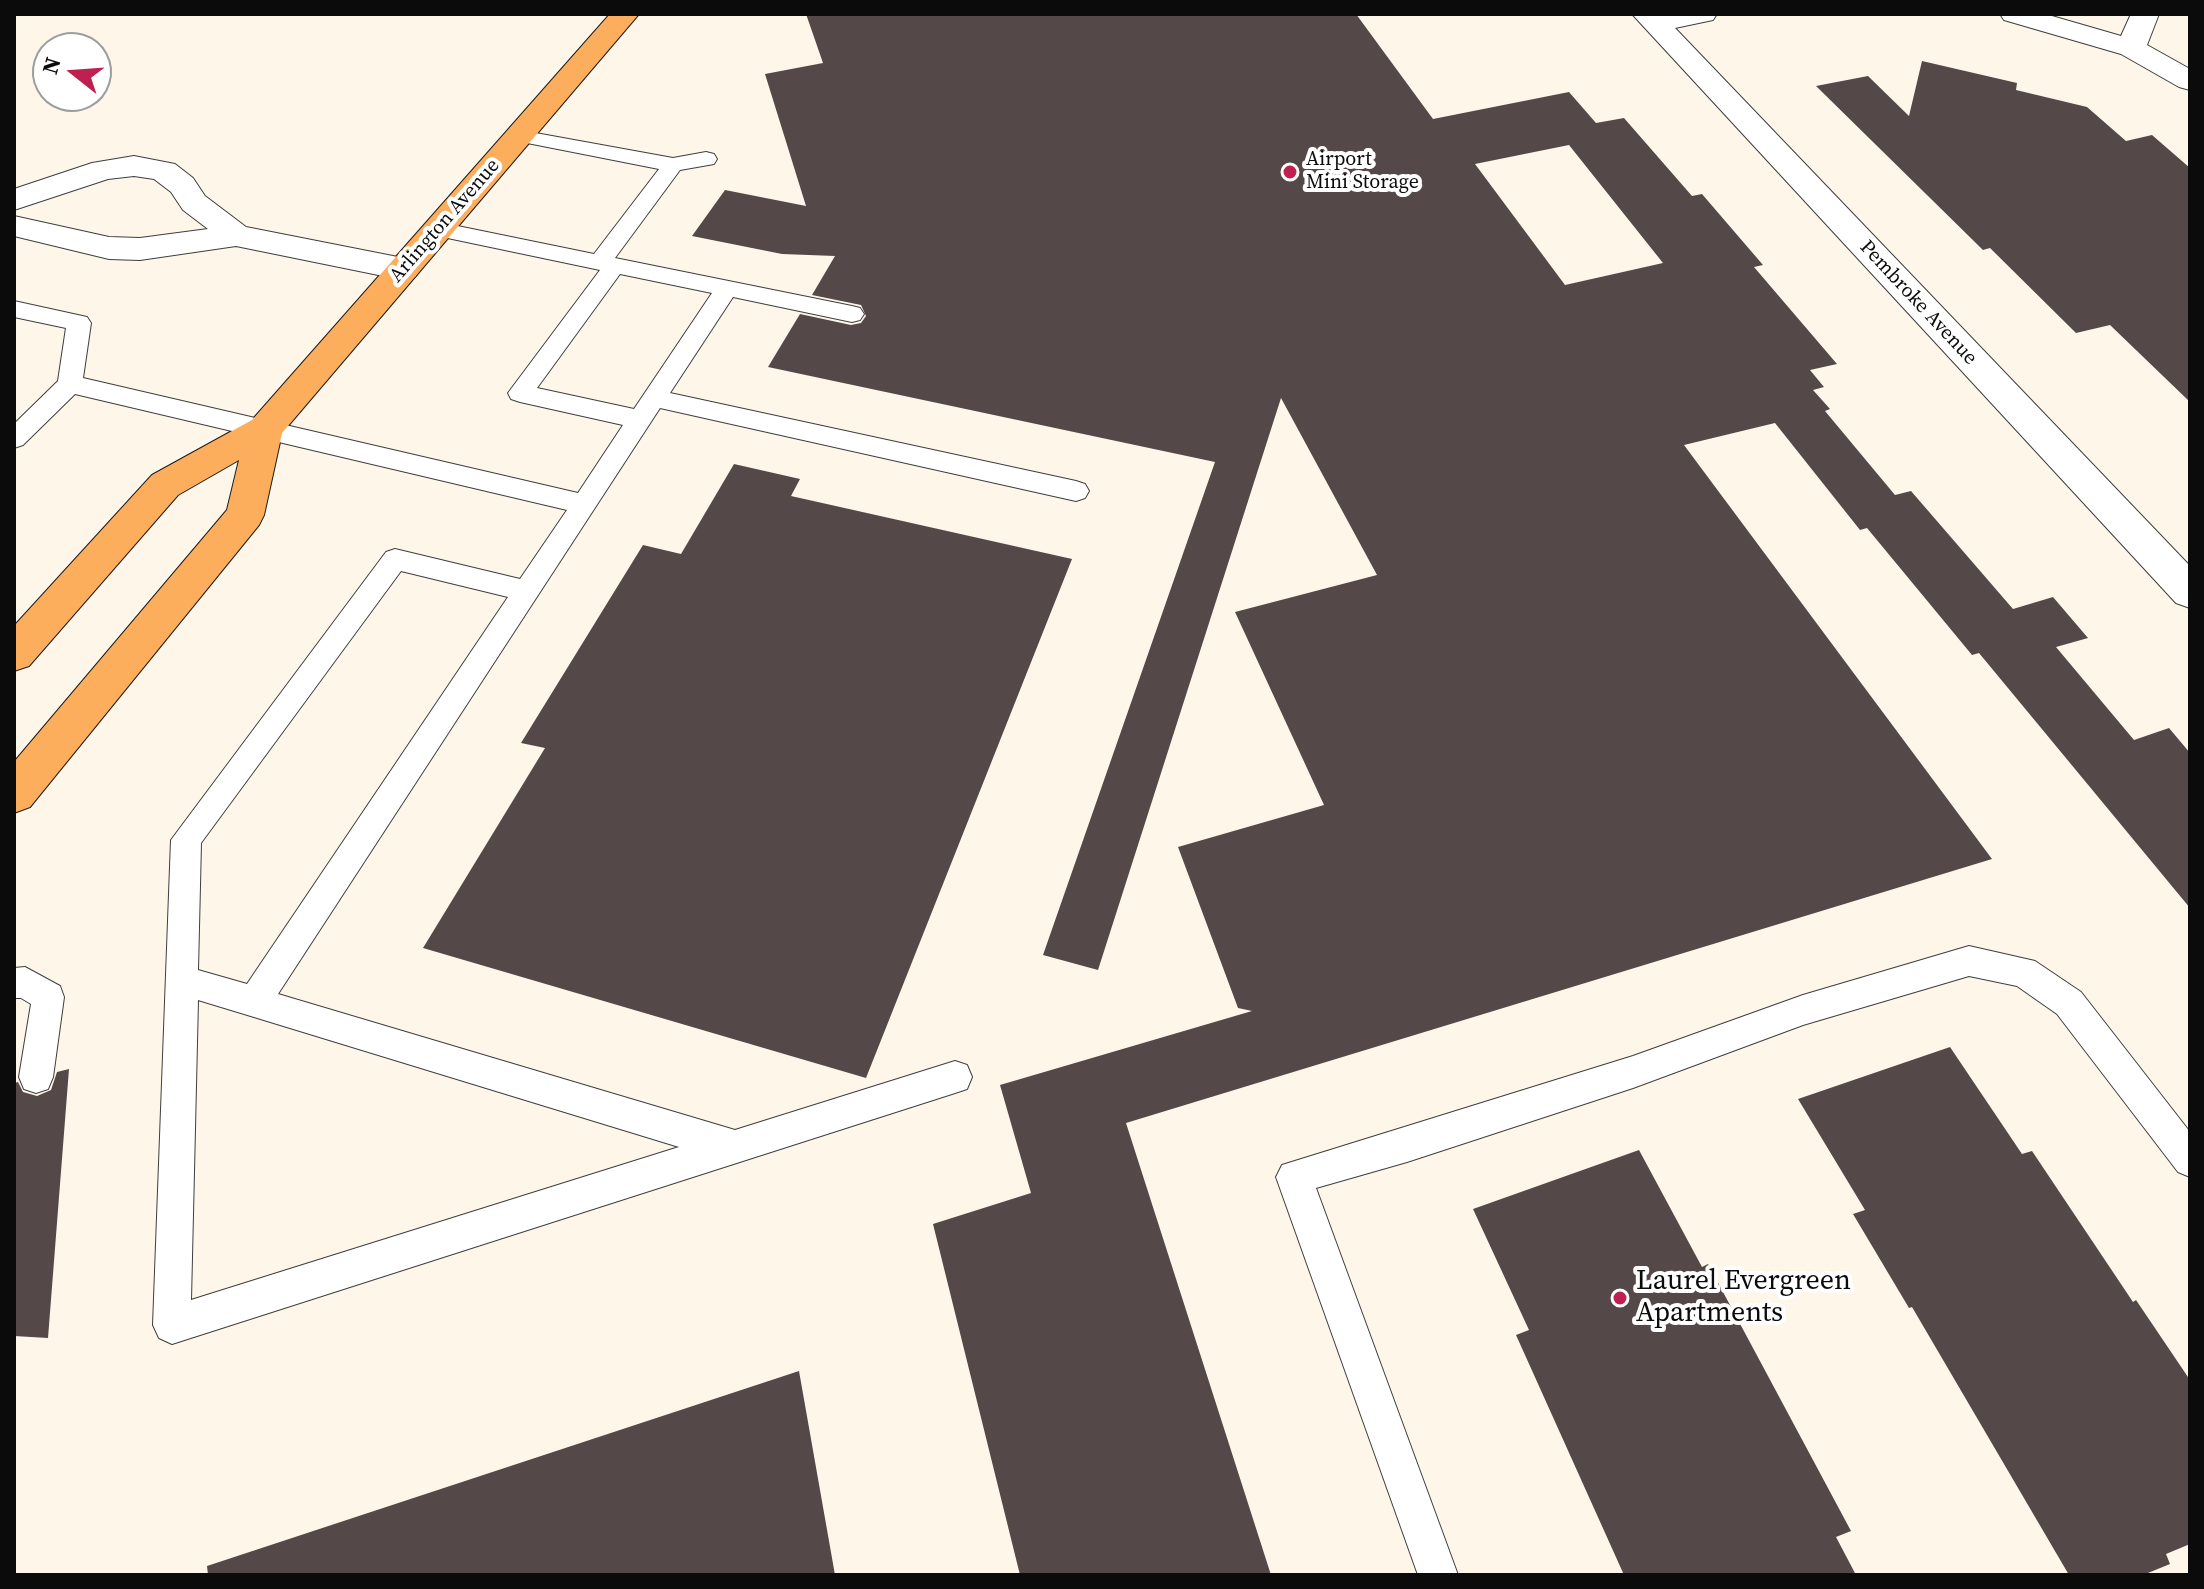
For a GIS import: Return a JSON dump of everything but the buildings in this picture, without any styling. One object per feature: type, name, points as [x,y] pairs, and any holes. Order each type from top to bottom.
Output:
[{"type":"main road","name":"Arlington Avenue","points":[[14,654],[165,485],[265,429],[625,14]]},
{"type":"main road","name":"Arlington Avenue","points":[[14,794],[245,515],[265,429]]},
{"type":"street","points":[[1650,18],[1703,14]]},
{"type":"street","points":[[2014,14],[2131,48],[2190,81]]},
{"type":"street","points":[[2131,48],[2145,14]]},
{"type":"street","name":"Pembroke Avenue","points":[[1650,18],[2190,592]]},
{"type":"street","points":[[14,200],[103,170],[134,166],[164,171],[182,185],[194,203],[236,235]]},
{"type":"street","points":[[14,226],[109,248],[155,248],[236,235],[403,269]]},
{"type":"lane","points":[[519,136],[673,165],[706,159]]},
{"type":"lane","points":[[673,165],[520,393],[647,409],[1076,491]]},
{"type":"lane","points":[[438,229],[852,314]]},
{"type":"lane","points":[[254,1002],[727,288]]},
{"type":"lane","points":[[14,309],[79,323],[70,384],[14,439]]},
{"type":"lane","points":[[70,384],[584,504]]},
{"type":"lane","points":[[527,591],[395,559],[186,840],[172,1325],[955,1077]]},
{"type":"lane","points":[[1438,1575],[1294,1177],[1407,1145],[1633,1072],[1803,1010],[1969,961],[2024,972],[2069,1003],[2190,1160]]},
{"type":"lane","points":[[182,980],[735,1147]]},
{"type":"lane","points":[[14,983],[25,982],[48,997],[36,1077]]},
{"type":"place","name":"Airport Mini Storage","points":[[1290,172]]},
{"type":"place","name":"Laurel Evergreen Apartments","points":[[1620,1298]]}]
